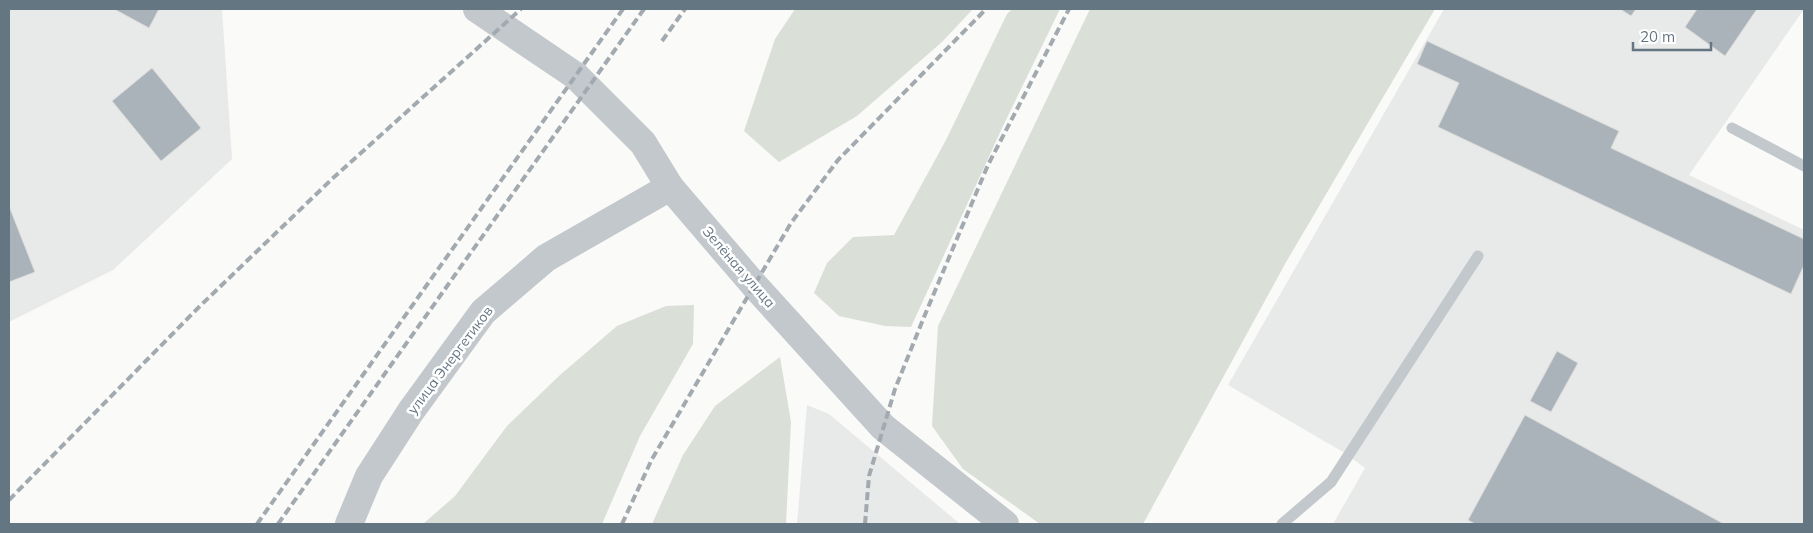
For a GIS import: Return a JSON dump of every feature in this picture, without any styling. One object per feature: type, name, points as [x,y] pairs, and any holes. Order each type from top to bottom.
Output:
[{"type":"street","name":"Зелёная улица","points":[[477,9],[588,86],[617,118],[644,143],[670,187],[754,285],[883,427],[1005,524]]},
{"type":"street","name":"улица Энергетиков","points":[[349,524],[369,476],[411,411],[483,312],[546,258],[670,187]]},
{"type":"lane","points":[[1732,128],[1804,166]]},
{"type":"lane","points":[[1282,524],[1331,482],[1478,256]]},
{"type":"shaded area","points":[[9,9],[222,9],[232,159],[113,270],[9,322]]},
{"type":"shaded area","points":[[795,9],[973,9],[942,42],[857,116],[779,162],[744,131],[775,39]]},
{"type":"shaded area","points":[[1012,9],[1060,9],[1003,126],[911,327],[885,326],[839,316],[814,293],[827,263],[853,237],[894,235],[946,140],[1007,14]]},
{"type":"shaded area","points":[[1090,9],[1435,9],[1285,264],[1143,524],[1040,524],[963,469],[932,426],[938,326]]},
{"type":"shaded area","points":[[1444,9],[1804,9],[1689,175],[1804,230],[1804,524],[1333,524],[1365,468],[1343,452],[1228,385]]},
{"type":"shaded area","points":[[694,305],[693,344],[640,436],[602,524],[423,524],[455,496],[507,426],[560,375],[617,326],[666,306]]},
{"type":"shaded area","points":[[780,357],[791,422],[786,524],[652,524],[683,455],[715,406]]},
{"type":"shaded area","points":[[807,405],[829,414],[960,524],[797,524]]},
{"type":"building","points":[[114,9],[159,9],[149,28]]},
{"type":"building","points":[[1620,9],[1636,9],[1631,16]]},
{"type":"building","points":[[1697,9],[1757,9],[1725,56],[1685,27]]},
{"type":"building","points":[[1427,41],[1619,131],[1611,148],[1804,239],[1804,265],[1791,294],[1438,127],[1459,83],[1417,64]]},
{"type":"building","points":[[152,68],[201,128],[161,161],[112,101]]},
{"type":"building","points":[[9,206],[35,272],[9,282]]},
{"type":"building","points":[[1557,351],[1578,363],[1551,412],[1530,401]]},
{"type":"building","points":[[1525,415],[1724,524],[1475,524],[1468,520]]},
{"type":"railway","points":[[9,500],[199,307],[332,179],[521,9]]},
{"type":"railway","points":[[257,524],[623,9]]},
{"type":"railway","points":[[278,524],[644,9]]},
{"type":"railway","points":[[662,41],[685,9]]},
{"type":"railway","points":[[622,524],[652,459],[791,223],[838,160],[986,9]]},
{"type":"railway","points":[[865,524],[869,476],[895,389],[988,165],[1069,9]]}]
